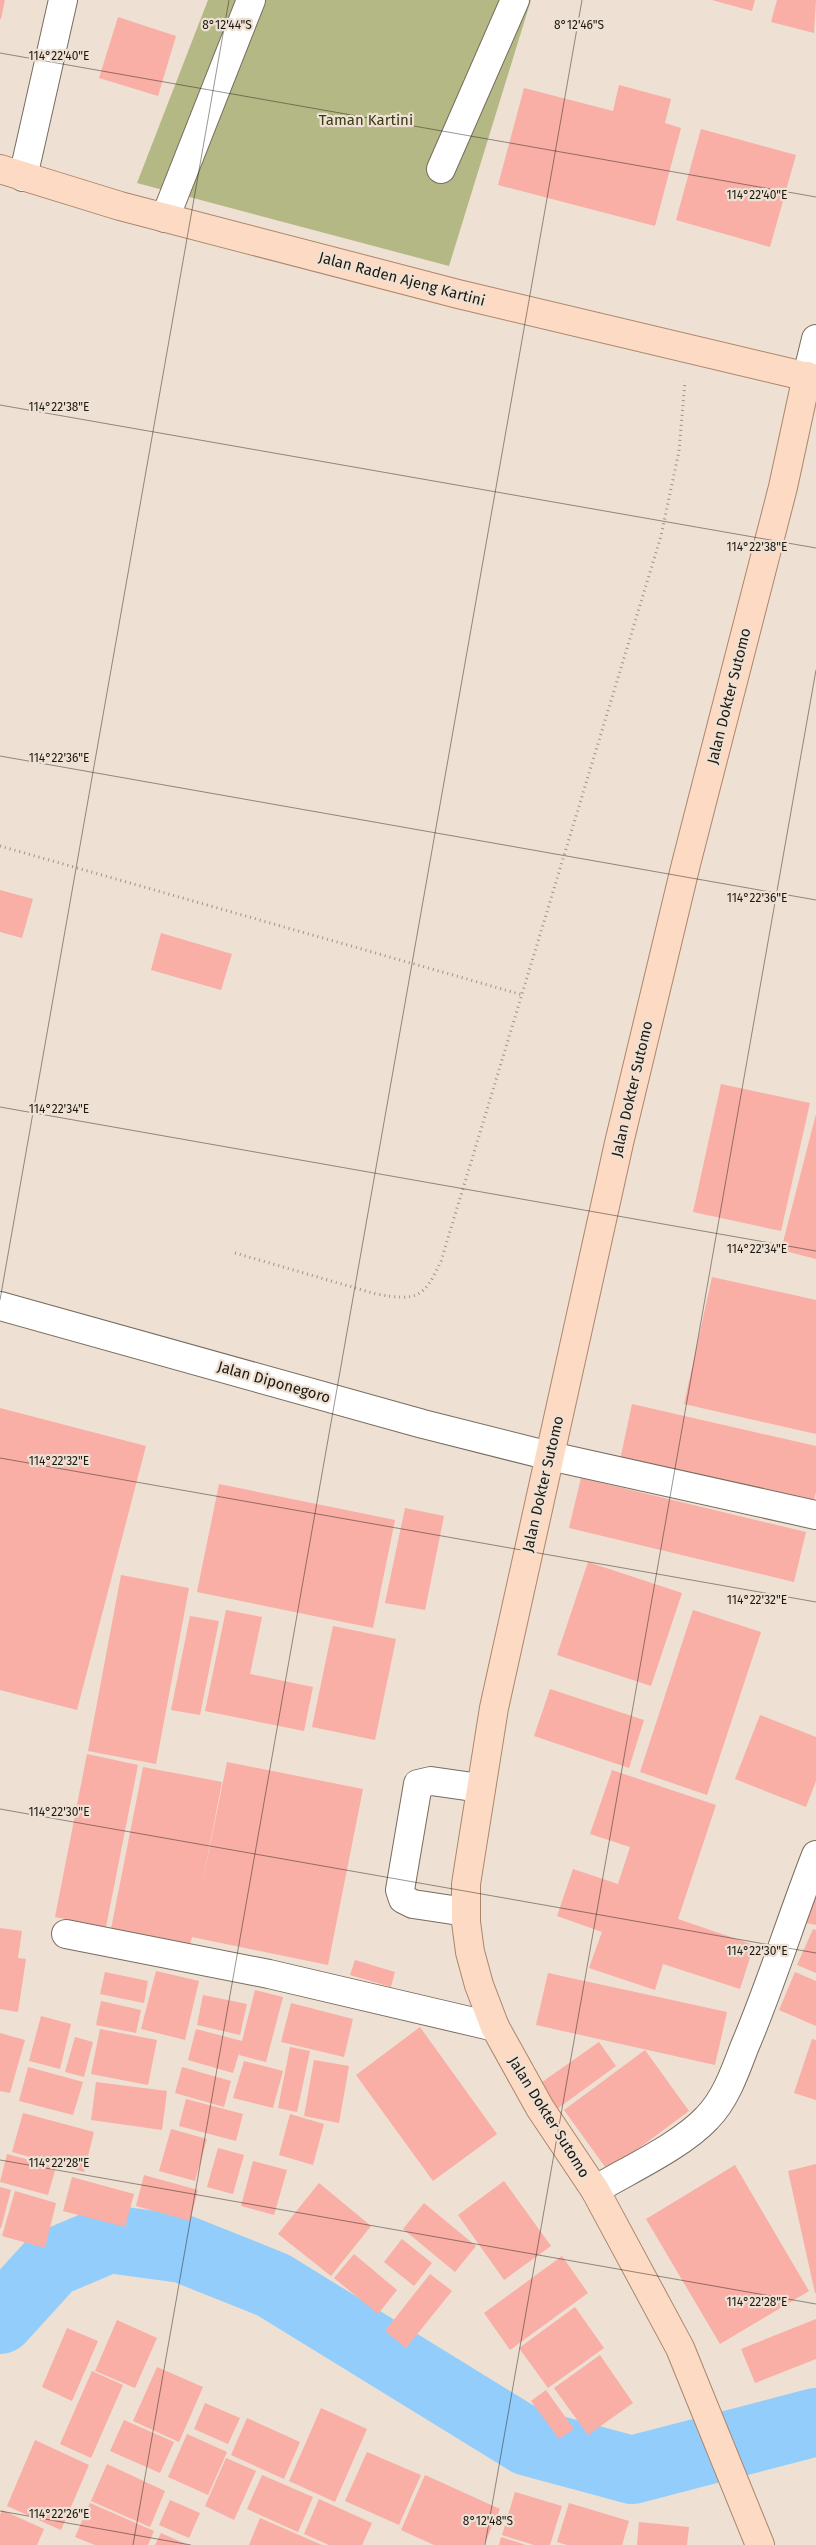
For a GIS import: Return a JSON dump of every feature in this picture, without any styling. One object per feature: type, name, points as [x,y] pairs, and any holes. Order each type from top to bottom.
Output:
[{"type":"main road","name":"Jalan Raden Ajeng Kartini","points":[[11,173],[165,218],[458,294],[812,378]]},
{"type":"main road","name":"Jalan Dokter Sutomo","points":[[760,2545],[680,2348],[595,2190],[540,2108],[495,2027],[479,1984],[470,1952],[466,1912],[467,1876],[494,1708],[621,1134],[686,864],[812,378]]},
{"type":"street","points":[[11,173],[64,0]]},
{"type":"street","points":[[165,218],[251,0]]},
{"type":"street","points":[[441,169],[515,0]]},
{"type":"street","points":[[812,378],[816,339]]},
{"type":"street","name":"Jalan Diponegoro","points":[[0,1306],[413,1421],[550,1456],[816,1516]]},
{"type":"street","points":[[466,1912],[413,1904],[403,1898],[400,1890],[418,1784],[431,1781],[480,1788]]},
{"type":"street","points":[[595,2190],[681,2139],[708,2118],[732,2078],[814,1866]]},
{"type":"street","points":[[66,1934],[269,1974],[495,2027]]},
{"type":"path","points":[[234,1253],[376,1294],[400,1298],[419,1295],[433,1280],[441,1261],[523,995],[660,536],[679,451],[689,349]]},
{"type":"path","points":[[0,846],[523,995]]},
{"type":"green space","name":"Taman Kartini","points":[[208,0],[531,0],[449,266],[137,183]]},
{"type":"building","points":[[0,0],[5,0],[1,19],[0,19]]},
{"type":"building","points":[[712,0],[755,0],[752,11]]},
{"type":"building","points":[[777,0],[816,0],[814,33],[771,22]]},
{"type":"building","points":[[118,17],[176,36],[158,96],[99,78]]},
{"type":"building","points":[[619,85],[671,99],[665,123],[681,128],[655,226],[498,185],[524,88],[613,111]]},
{"type":"building","points":[[701,129],[796,155],[770,247],[676,220]]},
{"type":"building","points":[[0,890],[33,899],[22,938],[0,932]]},
{"type":"building","points":[[161,933],[232,954],[221,990],[151,970]]},
{"type":"building","points":[[721,1084],[810,1103],[781,1231],[693,1212]]},
{"type":"building","points":[[816,1114],[816,1259],[781,1250]]},
{"type":"building","points":[[712,1277],[816,1300],[816,1434],[684,1404]]},
{"type":"building","points":[[632,1404],[816,1446],[816,1492],[813,1503],[620,1460]]},
{"type":"building","points":[[0,1408],[146,1446],[77,1710],[0,1690]]},
{"type":"building","points":[[581,1478],[806,1532],[794,1582],[569,1528]]},
{"type":"building","points":[[219,1484],[395,1520],[373,1628],[197,1592]]},
{"type":"building","points":[[405,1508],[444,1516],[425,1610],[385,1603]]},
{"type":"building","points":[[588,1562],[682,1593],[651,1686],[557,1655]]},
{"type":"building","points":[[121,1575],[189,1588],[156,1764],[88,1751]]},
{"type":"building","points":[[226,1610],[262,1617],[250,1674],[313,1687],[304,1731],[205,1711]]},
{"type":"building","points":[[693,1610],[761,1632],[707,1795],[640,1772]]},
{"type":"building","points":[[190,1616],[219,1621],[200,1715],[171,1710]]},
{"type":"building","points":[[333,1626],[396,1639],[375,1740],[312,1727]]},
{"type":"building","points":[[550,1689],[644,1720],[629,1768],[534,1736]]},
{"type":"building","points":[[760,1715],[816,1737],[816,1781],[806,1807],[735,1779]]},
{"type":"building","points":[[87,1754],[138,1765],[106,1927],[55,1917]]},
{"type":"building","points":[[227,1762],[363,1789],[328,1965],[192,1937],[190,1944],[111,1929],[143,1767],[222,1782],[200,1895]]},
{"type":"building","points":[[612,1770],[716,1805],[678,1919],[754,1945],[740,1989],[663,1964],[655,1990],[589,1968],[602,1932],[557,1916],[573,1869],[618,1884],[630,1847],[590,1834]]},
{"type":"building","points":[[804,1894],[816,1897],[816,1925],[797,1921]]},
{"type":"building","points":[[0,1928],[22,1931],[18,1958],[26,1959],[18,2012],[0,2009]]},
{"type":"building","points":[[813,1929],[816,1930],[816,1973],[797,1965]]},
{"type":"building","points":[[355,1960],[395,1972],[391,1987],[350,1975]]},
{"type":"building","points":[[156,1971],[199,1981],[185,2040],[141,2029]]},
{"type":"building","points":[[105,1972],[148,1981],[144,2003],[100,1994]]},
{"type":"building","points":[[795,1972],[816,1981],[816,2026],[779,2010]]},
{"type":"building","points":[[548,1973],[727,2012],[715,2065],[536,2025]]},
{"type":"building","points":[[255,1990],[283,1997],[266,2062],[239,2055],[240,2050],[233,2073],[188,2060],[196,2029],[242,2041]]},
{"type":"building","points":[[203,1995],[247,2004],[240,2035],[197,2025]]},
{"type":"building","points":[[101,2001],[141,2010],[136,2033],[96,2025]]},
{"type":"building","points":[[291,2003],[353,2019],[344,2057],[281,2042]]},
{"type":"building","points":[[41,2016],[71,2024],[60,2069],[29,2061]]},
{"type":"building","points":[[420,2027],[497,2134],[433,2181],[356,2075]]},
{"type":"building","points":[[100,2029],[157,2040],[148,2085],[91,2074]]},
{"type":"building","points":[[0,2033],[25,2040],[10,2093],[0,2091]]},
{"type":"building","points":[[75,2037],[93,2042],[84,2077],[65,2072]]},
{"type":"building","points":[[812,2039],[816,2040],[816,2100],[794,2093]]},
{"type":"building","points":[[599,2042],[616,2066],[553,2112],[535,2087]]},
{"type":"building","points":[[290,2047],[310,2051],[297,2112],[278,2108]]},
{"type":"building","points":[[645,2050],[689,2111],[608,2171],[564,2110]]},
{"type":"building","points":[[314,2060],[349,2066],[339,2123],[304,2116]]},
{"type":"building","points":[[244,2061],[283,2071],[273,2108],[233,2098]]},
{"type":"building","points":[[28,2067],[83,2082],[73,2115],[19,2101]]},
{"type":"building","points":[[182,2067],[231,2081],[224,2107],[175,2093]]},
{"type":"building","points":[[96,2082],[167,2091],[162,2130],[91,2120]]},
{"type":"building","points":[[186,2099],[243,2114],[236,2141],[179,2126]]},
{"type":"building","points":[[23,2113],[94,2132],[84,2172],[12,2152]]},
{"type":"building","points":[[290,2114],[324,2124],[313,2165],[279,2155]]},
{"type":"building","points":[[171,2129],[207,2139],[195,2181],[159,2171]]},
{"type":"building","points":[[218,2148],[244,2155],[233,2194],[207,2187]]},
{"type":"building","points":[[7,2154],[56,2167],[48,2195],[0,2182]]},
{"type":"building","points":[[253,2161],[287,2170],[274,2215],[241,2206]]},
{"type":"building","points":[[816,2164],[816,2293],[815,2293],[788,2171]]},
{"type":"building","points":[[735,2165],[809,2291],[720,2344],[646,2219]]},
{"type":"building","points":[[144,2175],[198,2190],[190,2221],[136,2206]]},
{"type":"building","points":[[72,2177],[134,2194],[125,2227],[63,2211]]},
{"type":"building","points":[[504,2181],[551,2246],[504,2280],[458,2215]]},
{"type":"building","points":[[319,2183],[371,2226],[331,2276],[278,2234]]},
{"type":"building","points":[[0,2187],[11,2190],[1,2228],[0,2228]]},
{"type":"building","points":[[15,2191],[56,2203],[45,2248],[2,2236]]},
{"type":"building","points":[[424,2203],[476,2246],[455,2272],[403,2229]]},
{"type":"building","points":[[402,2239],[432,2263],[414,2286],[384,2262]]},
{"type":"building","points":[[354,2254],[397,2290],[378,2314],[334,2278]]},
{"type":"building","points":[[562,2256],[588,2293],[510,2350],[484,2313]]},
{"type":"building","points":[[430,2274],[452,2291],[406,2348],[385,2331]]},
{"type":"building","points":[[575,2307],[604,2348],[548,2388],[519,2348]]},
{"type":"building","points":[[816,2319],[816,2359],[755,2383],[741,2349]]},
{"type":"building","points":[[117,2320],[157,2338],[135,2388],[95,2371]]},
{"type":"building","points":[[67,2328],[98,2341],[72,2401],[42,2387]]},
{"type":"building","points":[[600,2355],[633,2403],[588,2435],[554,2388]]},
{"type":"building","points":[[157,2367],[203,2387],[179,2442],[133,2421]]},
{"type":"building","points":[[92,2371],[123,2385],[91,2458],[60,2444]]},
{"type":"building","points":[[546,2390],[574,2429],[559,2439],[531,2401]]},
{"type":"building","points":[[205,2403],[240,2418],[228,2444],[194,2429]]},
{"type":"building","points":[[321,2408],[367,2429],[335,2502],[289,2481]]},
{"type":"building","points":[[247,2418],[300,2442],[284,2479],[231,2455]]},
{"type":"building","points":[[124,2420],[174,2442],[160,2473],[110,2451]]},
{"type":"building","points":[[187,2434],[227,2452],[208,2495],[168,2477]]},
{"type":"building","points":[[35,2440],[89,2465],[61,2530],[7,2506]]},
{"type":"building","points":[[367,2452],[421,2475],[399,2525],[345,2501]]},
{"type":"building","points":[[226,2458],[256,2471],[234,2520],[205,2506]]},
{"type":"building","points":[[107,2464],[165,2491],[150,2527],[91,2501]]},
{"type":"building","points":[[262,2475],[313,2497],[298,2532],[247,2509]]},
{"type":"building","points":[[425,2475],[500,2509],[484,2545],[434,2545],[401,2530]]},
{"type":"building","points":[[515,2492],[562,2506],[550,2545],[534,2545],[502,2535]]},
{"type":"building","points":[[319,2499],[372,2523],[362,2545],[329,2545],[304,2534]]},
{"type":"building","points":[[170,2500],[200,2513],[189,2538],[159,2525]]},
{"type":"building","points":[[90,2503],[154,2531],[148,2545],[95,2545],[75,2537]]},
{"type":"building","points":[[569,2503],[629,2521],[622,2545],[567,2545],[557,2542]]},
{"type":"building","points":[[2,2510],[44,2529],[37,2545],[0,2545],[0,2515]]},
{"type":"building","points":[[260,2518],[322,2545],[249,2545]]},
{"type":"building","points":[[639,2522],[689,2527],[687,2545],[637,2545]]},
{"type":"building","points":[[161,2533],[188,2545],[155,2545]]},
{"type":"building","points":[[501,2537],[526,2545],[499,2545]]},
{"type":"waterway","points":[[0,2320],[52,2263],[109,2239],[183,2249],[273,2285],[528,2442],[632,2470],[816,2422]]}]
